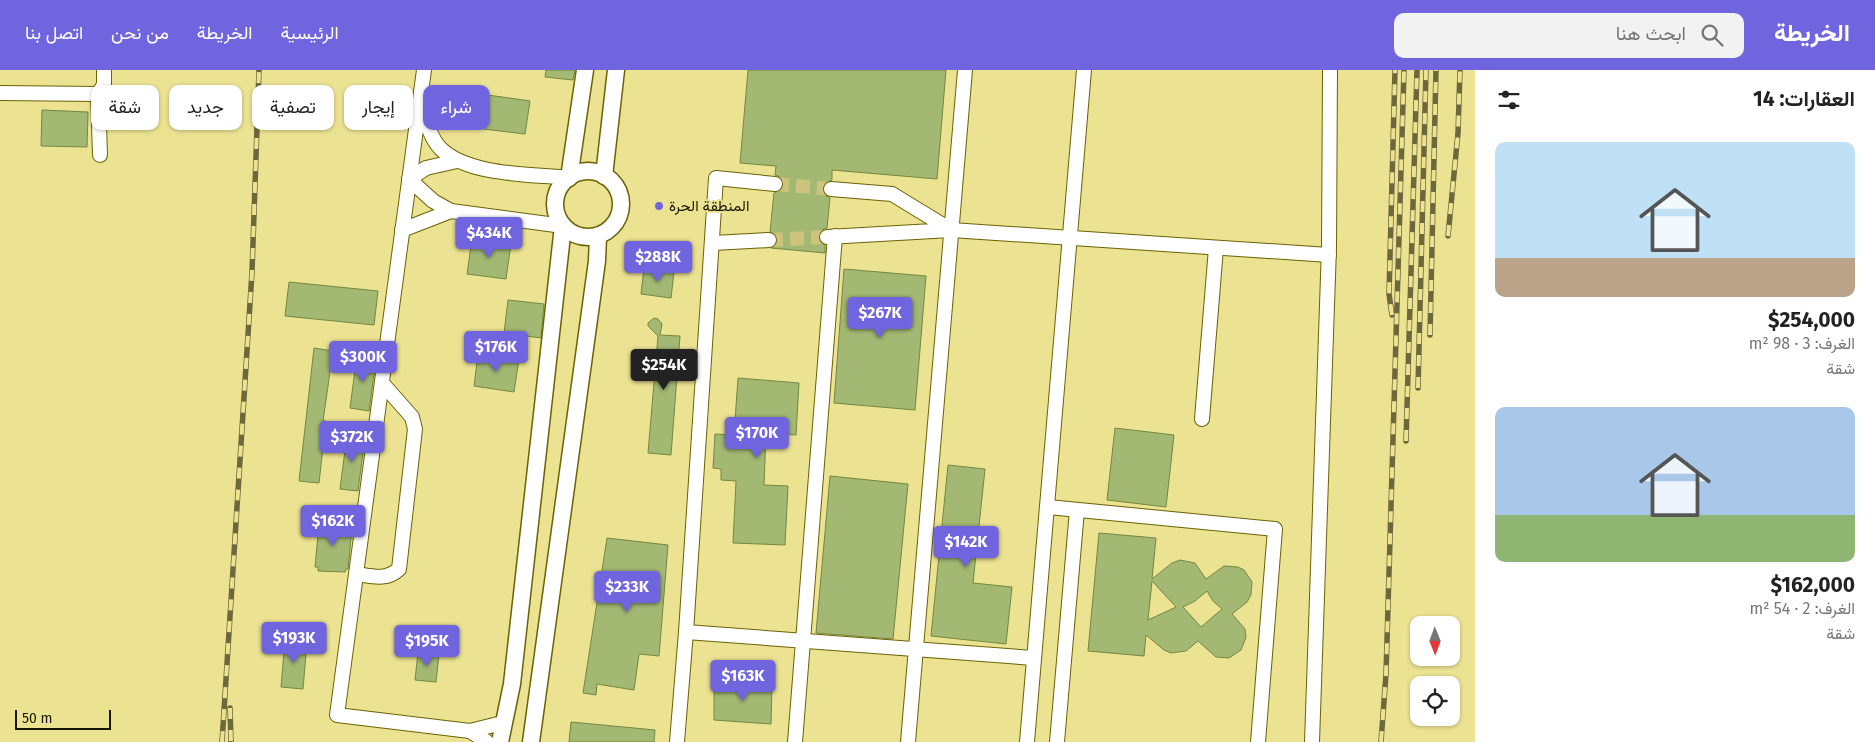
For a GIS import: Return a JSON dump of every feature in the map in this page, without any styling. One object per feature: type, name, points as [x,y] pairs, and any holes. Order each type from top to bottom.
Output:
[{"type":"main road","points":[[569,178],[585,70]]},
{"type":"main road","points":[[604,176],[616,70]]},
{"type":"main road","points":[[592,172],[604,176],[613,182],[619,192],[621,202],[616,223],[608,231],[598,236],[579,235],[563,226],[557,215],[555,204],[559,190],[569,178],[580,173],[592,172]]},
{"type":"main road","points":[[500,742],[502,724],[512,684],[563,226]]},
{"type":"main road","points":[[531,742],[597,261],[598,236]]},
{"type":"street","points":[[104,70],[104,85]]},
{"type":"street","points":[[424,70],[337,715],[470,731],[502,724]]},
{"type":"street","points":[[908,742],[918,649],[965,70]]},
{"type":"street","points":[[1027,742],[1084,70]]},
{"type":"street","points":[[1312,742],[1329,255],[1330,70]]},
{"type":"street","points":[[422,87],[430,132],[440,148],[458,161],[481,169],[569,178]]},
{"type":"street","points":[[0,93],[91,94]]},
{"type":"street","points":[[99,130],[100,155]]},
{"type":"street","points":[[409,179],[426,168],[458,161]]},
{"type":"street","points":[[677,742],[716,178],[775,184]]},
{"type":"street","points":[[409,179],[433,202],[451,211],[563,226]]},
{"type":"street","points":[[831,189],[892,194],[951,230]]},
{"type":"street","points":[[402,230],[451,211]]},
{"type":"street","points":[[795,742],[831,237],[951,230],[1329,255]]},
{"type":"street","points":[[713,243],[770,240]]},
{"type":"street","points":[[1202,419],[1216,248]]},
{"type":"street","points":[[356,574],[385,577],[392,575],[399,569],[415,429],[412,417],[382,383]]},
{"type":"street","points":[[1048,507],[1275,529],[1258,742]]},
{"type":"street","points":[[1057,742],[1077,510]]},
{"type":"street","points":[[686,632],[1034,658]]},
{"type":"street","points":[[470,731],[487,742]]},
{"type":"building","points":[[546,70],[575,70],[573,80],[545,77]]},
{"type":"building","points":[[748,70],[946,70],[937,179],[832,170],[832,180],[824,184],[822,189],[826,196],[830,198],[827,228],[822,230],[818,237],[820,242],[825,245],[825,253],[771,248],[777,244],[778,240],[776,235],[770,232],[774,193],[782,189],[784,184],[780,177],[775,175],[776,166],[740,163]]},
{"type":"building","points":[[490,95],[530,101],[525,134],[490,130]]},
{"type":"building","points":[[42,110],[88,112],[87,147],[41,146]]},
{"type":"building","points":[[472,239],[511,244],[506,279],[467,274]]},
{"type":"building","points":[[644,268],[674,272],[671,298],[641,294]]},
{"type":"building","points":[[844,269],[926,276],[915,410],[834,403]]},
{"type":"building","points":[[289,282],[378,291],[374,325],[285,316]]},
{"type":"building","points":[[508,300],[544,304],[541,338],[504,333]]},
{"type":"building","points":[[654,318],[658,319],[662,324],[660,335],[680,336],[671,455],[648,453],[658,336],[648,326],[648,323]]},
{"type":"building","points":[[314,348],[333,351],[323,421],[326,421],[319,483],[299,481]]},
{"type":"building","points":[[478,354],[519,359],[514,392],[474,386]]},
{"type":"building","points":[[357,355],[376,358],[369,411],[350,408]]},
{"type":"building","points":[[738,378],[799,383],[796,435],[766,433],[764,485],[788,486],[785,545],[733,543],[736,481],[721,480],[721,469],[713,468],[715,434],[734,435]]},
{"type":"building","points":[[1115,428],[1174,435],[1166,507],[1107,500]]},
{"type":"building","points":[[347,435],[365,437],[358,491],[340,489]]},
{"type":"building","points":[[948,465],[985,469],[973,583],[1012,587],[1006,644],[931,636]]},
{"type":"building","points":[[830,476],[908,484],[893,639],[816,633]]},
{"type":"building","points":[[321,522],[350,524],[352,528],[348,569],[345,572],[318,571],[318,567],[315,567],[319,524],[321,525]]},
{"type":"building","points":[[1099,533],[1156,538],[1152,579],[1172,563],[1180,560],[1195,563],[1206,579],[1224,566],[1238,567],[1244,570],[1252,582],[1251,595],[1247,602],[1232,614],[1245,629],[1246,637],[1241,650],[1229,658],[1216,657],[1198,641],[1186,651],[1171,653],[1164,650],[1146,635],[1144,656],[1088,651]],"holes":[[[1152,581],[1176,607],[1148,620],[1151,591]],[[1207,591],[1213,601],[1222,609],[1201,627],[1183,607],[1195,601]]]},
{"type":"building","points":[[607,538],[668,545],[659,656],[639,654],[634,690],[597,684],[596,695],[583,693]]},
{"type":"building","points":[[285,640],[307,642],[303,689],[281,687]]},
{"type":"building","points":[[418,652],[439,654],[436,682],[415,680]]},
{"type":"building","points":[[714,680],[772,683],[771,724],[714,720]]},
{"type":"building","points":[[571,722],[655,730],[654,742],[569,742]]},
{"type":"tunnel","points":[[775,184],[831,189]]},
{"type":"tunnel","points":[[769,240],[826,237]]},
{"type":"railway","points":[[222,742],[252,272],[259,70]]},
{"type":"railway","points":[[1392,315],[1389,294],[1395,70]]},
{"type":"railway","points":[[1381,742],[1386,674],[1404,70]]},
{"type":"railway","points":[[1406,441],[1417,70]]},
{"type":"railway","points":[[1418,388],[1426,70]]},
{"type":"railway","points":[[1430,335],[1436,70]]},
{"type":"railway","points":[[1448,236],[1458,133],[1460,70]]},
{"type":"railway","points":[[230,708],[231,742]]},
{"type":"place","name":"المنطقة الحرة","points":[[659,206]]}]
